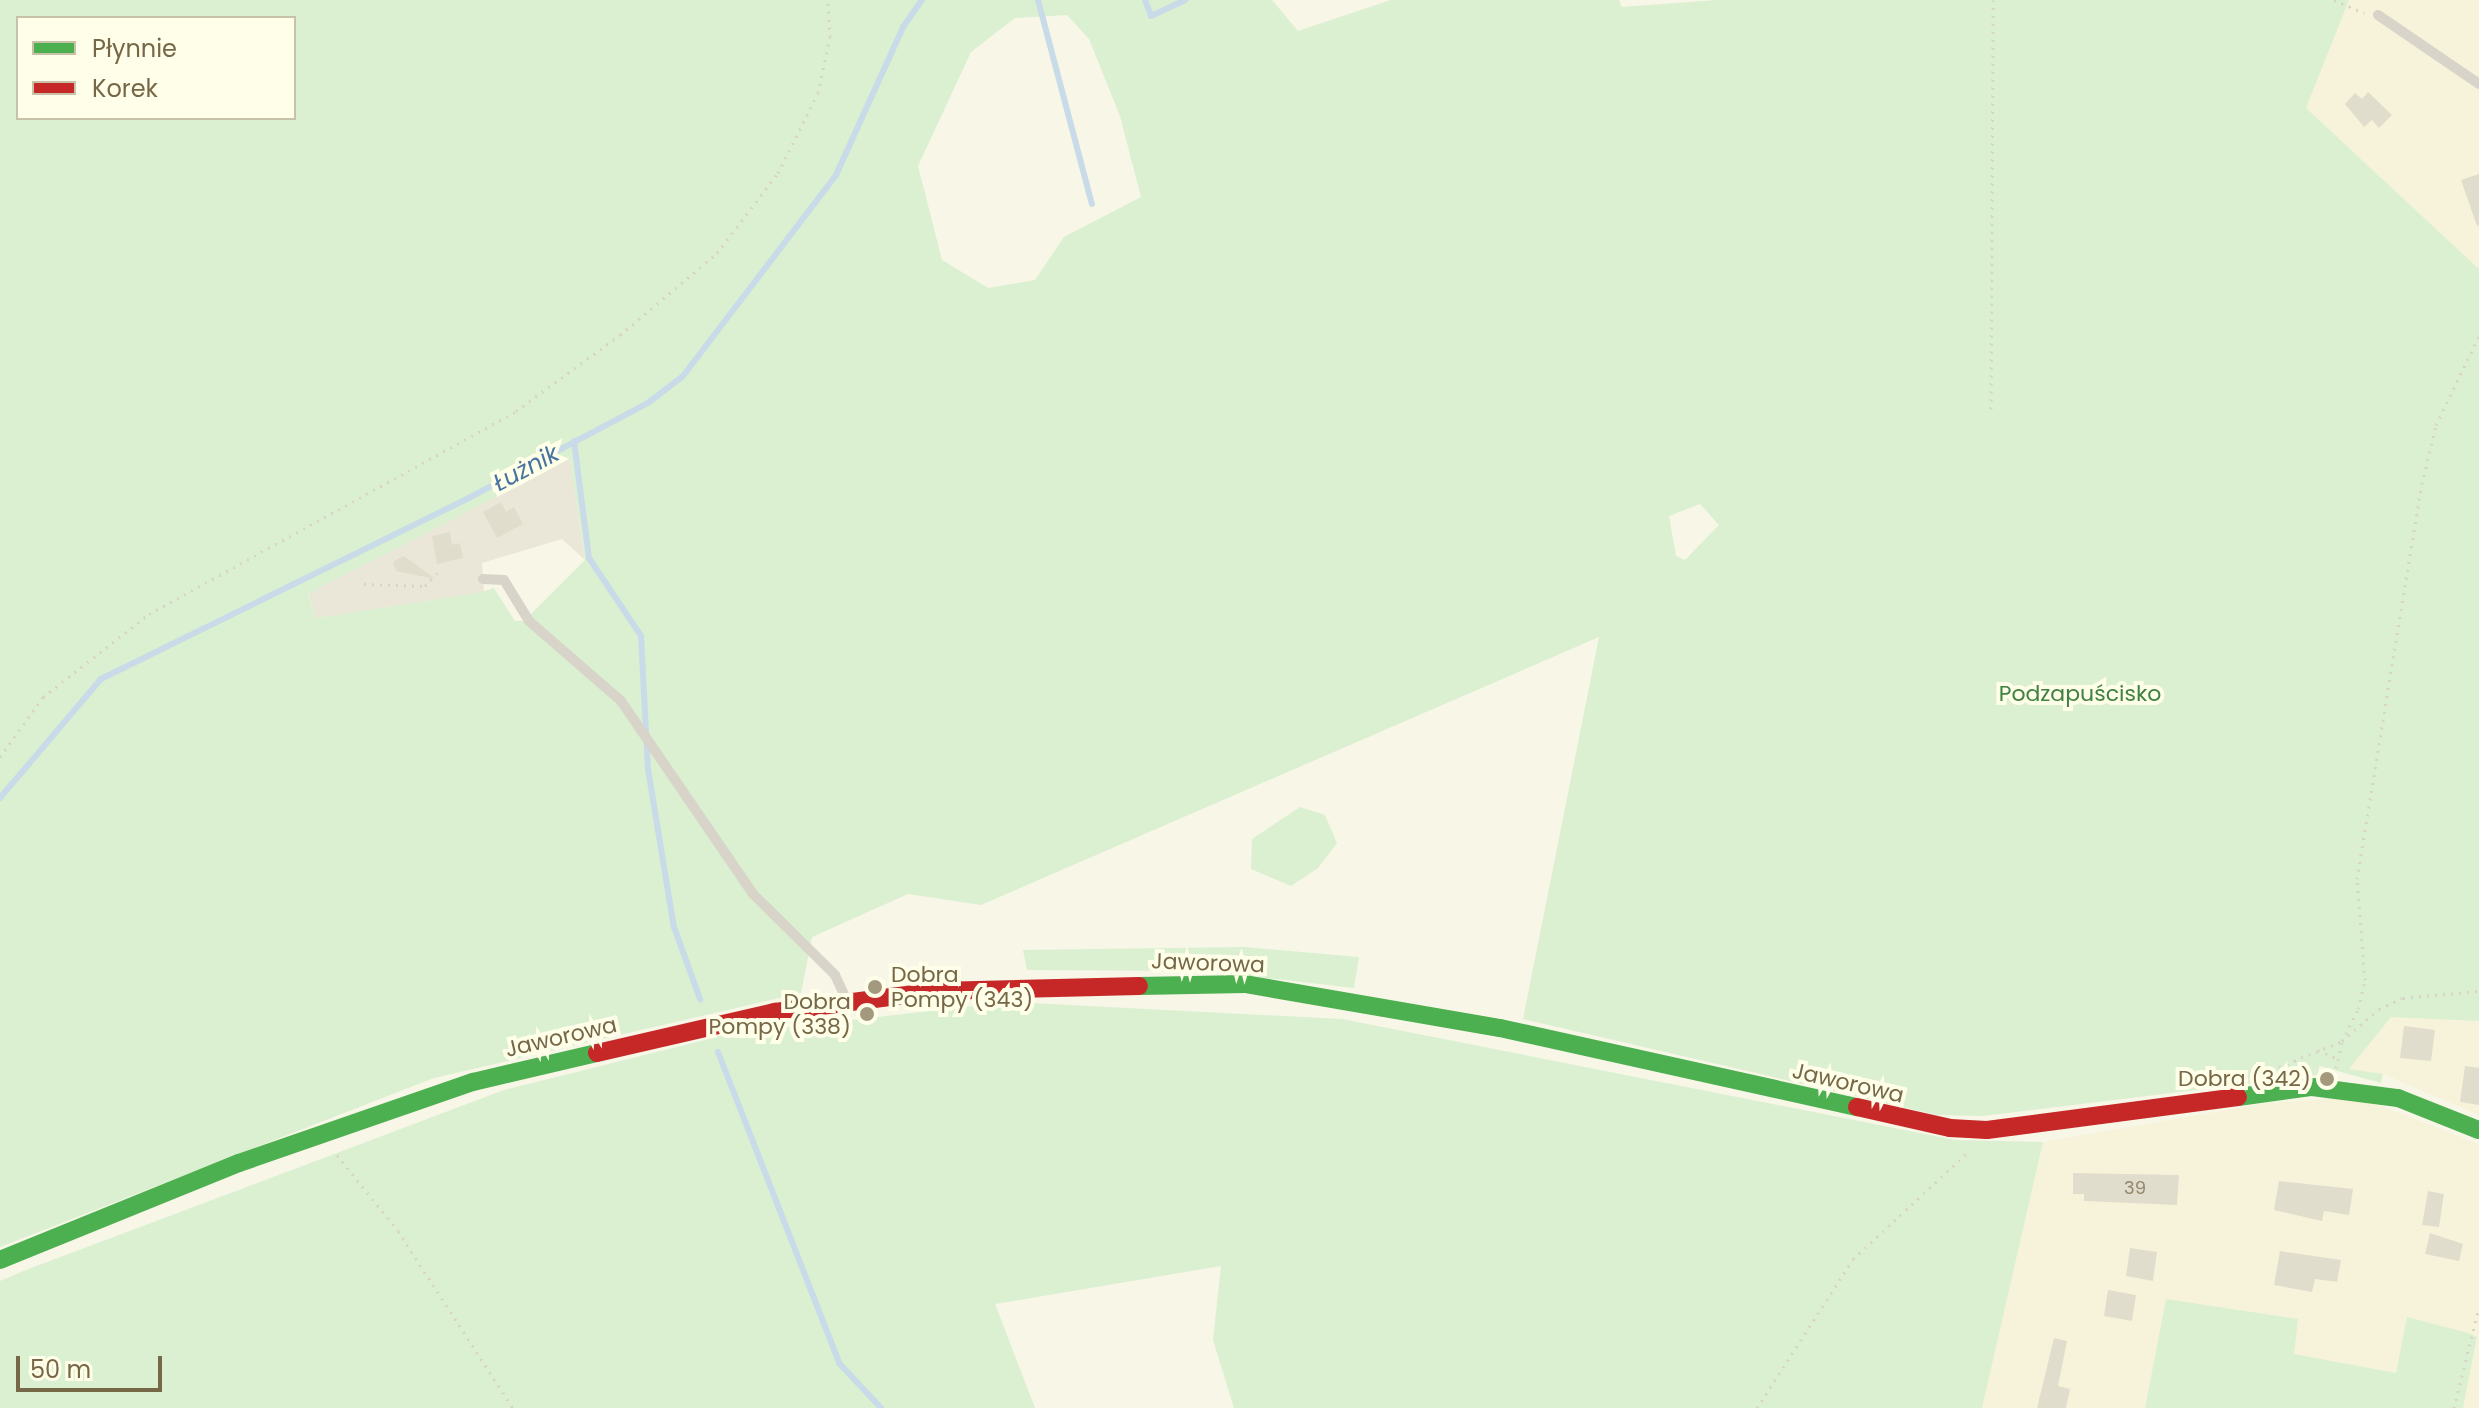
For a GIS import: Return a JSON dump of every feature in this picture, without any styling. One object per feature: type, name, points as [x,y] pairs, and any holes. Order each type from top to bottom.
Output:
[{"type":"street","name":"Jaworowa","points":[[0,1260],[318,1136],[473,1082],[775,1012],[936,991],[1245,984],[1500,1028],[1916,1124],[1987,1130],[2258,1092],[2336,1088],[2398,1098],[2479,1130]]},
{"type":"lane","points":[[2378,15],[2479,84]]},
{"type":"lane","points":[[483,579],[504,580],[529,621],[621,701],[753,894],[835,975],[847,1003]]},
{"type":"path","points":[[0,757],[43,697],[149,614],[516,411],[620,335],[717,253],[778,173],[818,93],[830,37],[828,0]]},
{"type":"path","points":[[1991,409],[1993,0]]},
{"type":"path","points":[[2334,0],[2356,12],[2378,15]]},
{"type":"path","points":[[2336,1088],[2336,1058],[2365,980],[2357,879],[2422,484],[2436,425],[2479,336]]},
{"type":"path","points":[[364,584],[425,586],[439,571]]},
{"type":"path","points":[[2258,1092],[2289,1060],[2342,1041],[2379,1009],[2403,998],[2479,991]]},
{"type":"path","points":[[2317,1049],[2336,1058]]},
{"type":"path","points":[[1757,1408],[1853,1259],[1987,1130]]},
{"type":"path","points":[[318,1136],[348,1166],[398,1231],[513,1408]]},
{"type":"path","points":[[2454,1408],[2479,1307]]},
{"type":"shaded area","points":[[2349,0],[2479,0],[2479,269],[2306,108]]},
{"type":"shaded area","points":[[570,459],[585,560],[562,539],[482,563],[484,592],[316,618],[308,593]]},
{"type":"shaded area","points":[[2391,1016],[2479,1021],[2479,1115],[2383,1074],[2349,1070]]},
{"type":"shaded area","points":[[2339,1098],[2382,1106],[2479,1144],[2479,1408],[2463,1408],[2477,1337],[2397,1373],[2294,1354],[2297,1319],[2166,1299],[2145,1408],[1982,1408],[2043,1142],[2267,1103]]},
{"type":"green space","name":"Podzapuścisko","points":[[0,0],[1272,0],[1298,31],[1391,0],[1619,0],[1622,7],[1717,0],[2349,0],[2306,108],[2479,269],[2479,1021],[2391,1017],[2349,1069],[2383,1074],[2381,1083],[2319,1066],[2318,1075],[1983,1116],[1937,1115],[1523,1019],[1599,637],[981,905],[908,894],[812,937],[801,993],[434,1078],[0,1247]],"holes":[[[1067,15],[1089,39],[1120,116],[1141,197],[1064,237],[1035,280],[988,288],[942,260],[918,166],[971,52],[1015,18]],[[570,459],[585,560],[524,621],[515,621],[494,588],[484,591],[483,575],[484,592],[316,618],[308,594]],[[1700,504],[1719,525],[1685,560],[1676,556],[1669,516]]]},
{"type":"green space","points":[[1300,807],[1325,815],[1337,843],[1318,868],[1291,886],[1251,869],[1252,839]]},
{"type":"green space","points":[[1244,947],[1359,957],[1354,988],[1208,971],[1027,970],[1023,950]]},
{"type":"green space","points":[[1009,1002],[1342,1019],[1955,1140],[2043,1142],[1982,1408],[1234,1408],[1213,1340],[1221,1266],[995,1304],[1035,1408],[0,1408],[0,1281],[26,1270],[504,1090],[729,1034]]},
{"type":"green space","points":[[2166,1299],[2298,1319],[2294,1354],[2396,1373],[2407,1317],[2468,1333],[2477,1337],[2463,1408],[2145,1408]]},
{"type":"building","points":[[2368,92],[2392,115],[2379,128],[2372,120],[2364,127],[2345,104],[2355,93],[2362,99]]},
{"type":"building","points":[[2479,174],[2479,225],[2477,226],[2461,180]]},
{"type":"building","points":[[501,502],[506,512],[514,507],[523,524],[497,538],[483,512]]},
{"type":"building","points":[[450,532],[452,545],[460,543],[463,558],[437,564],[432,536]]},
{"type":"building","points":[[403,556],[435,579],[396,571],[393,562]]},
{"type":"building","points":[[2404,1026],[2435,1030],[2431,1061],[2400,1058]]},
{"type":"building","points":[[2465,1066],[2479,1068],[2479,1105],[2460,1102]]},
{"type":"building","points":[[2073,1173],[2179,1175],[2177,1205],[2084,1201],[2084,1194],[2073,1194]]},
{"type":"building","points":[[2279,1181],[2353,1189],[2349,1215],[2324,1211],[2322,1221],[2274,1210]]},
{"type":"building","points":[[2428,1191],[2444,1194],[2439,1227],[2422,1225]]},
{"type":"building","points":[[2430,1233],[2463,1244],[2459,1261],[2425,1254]]},
{"type":"building","points":[[2130,1248],[2157,1252],[2153,1281],[2126,1276]]},
{"type":"building","points":[[2280,1251],[2341,1260],[2337,1282],[2315,1279],[2312,1292],[2274,1285]]},
{"type":"building","points":[[2108,1290],[2136,1295],[2132,1321],[2104,1316]]},
{"type":"building","points":[[2054,1338],[2067,1341],[2058,1386],[2070,1389],[2066,1408],[2037,1408]]},
{"type":"waterway","name":"Łużnik","points":[[0,798],[101,679],[463,501],[648,403],[683,376],[836,175],[903,27],[922,0]]},
{"type":"waterway","points":[[1038,0],[1092,204]]},
{"type":"waterway","points":[[1145,0],[1151,16],[1186,0]]},
{"type":"waterway","points":[[574,441],[589,558],[641,636],[648,769],[674,927],[700,999]]},
{"type":"waterway","points":[[718,1052],[839,1363],[881,1408]]},
{"type":"traffic: fast","points":[[1139,986],[1245,984],[1500,1028],[1857,1107]]},
{"type":"traffic: fast","points":[[0,1260],[239,1163],[473,1082],[597,1053]]},
{"type":"traffic: fast","points":[[2238,1097],[2312,1087],[2398,1098],[2479,1130]]},
{"type":"traffic: jam","points":[[597,1053],[775,1012],[936,991],[1139,986]]},
{"type":"traffic: jam","points":[[1857,1107],[1950,1128],[1987,1130],[2238,1097]]},
{"type":"place","name":"Dobra Pompy (343)","points":[[875,987]]},
{"type":"place","name":"Dobra Pompy (338)","points":[[867,1014]]},
{"type":"place","name":"Dobra (342)","points":[[2327,1079]]}]
